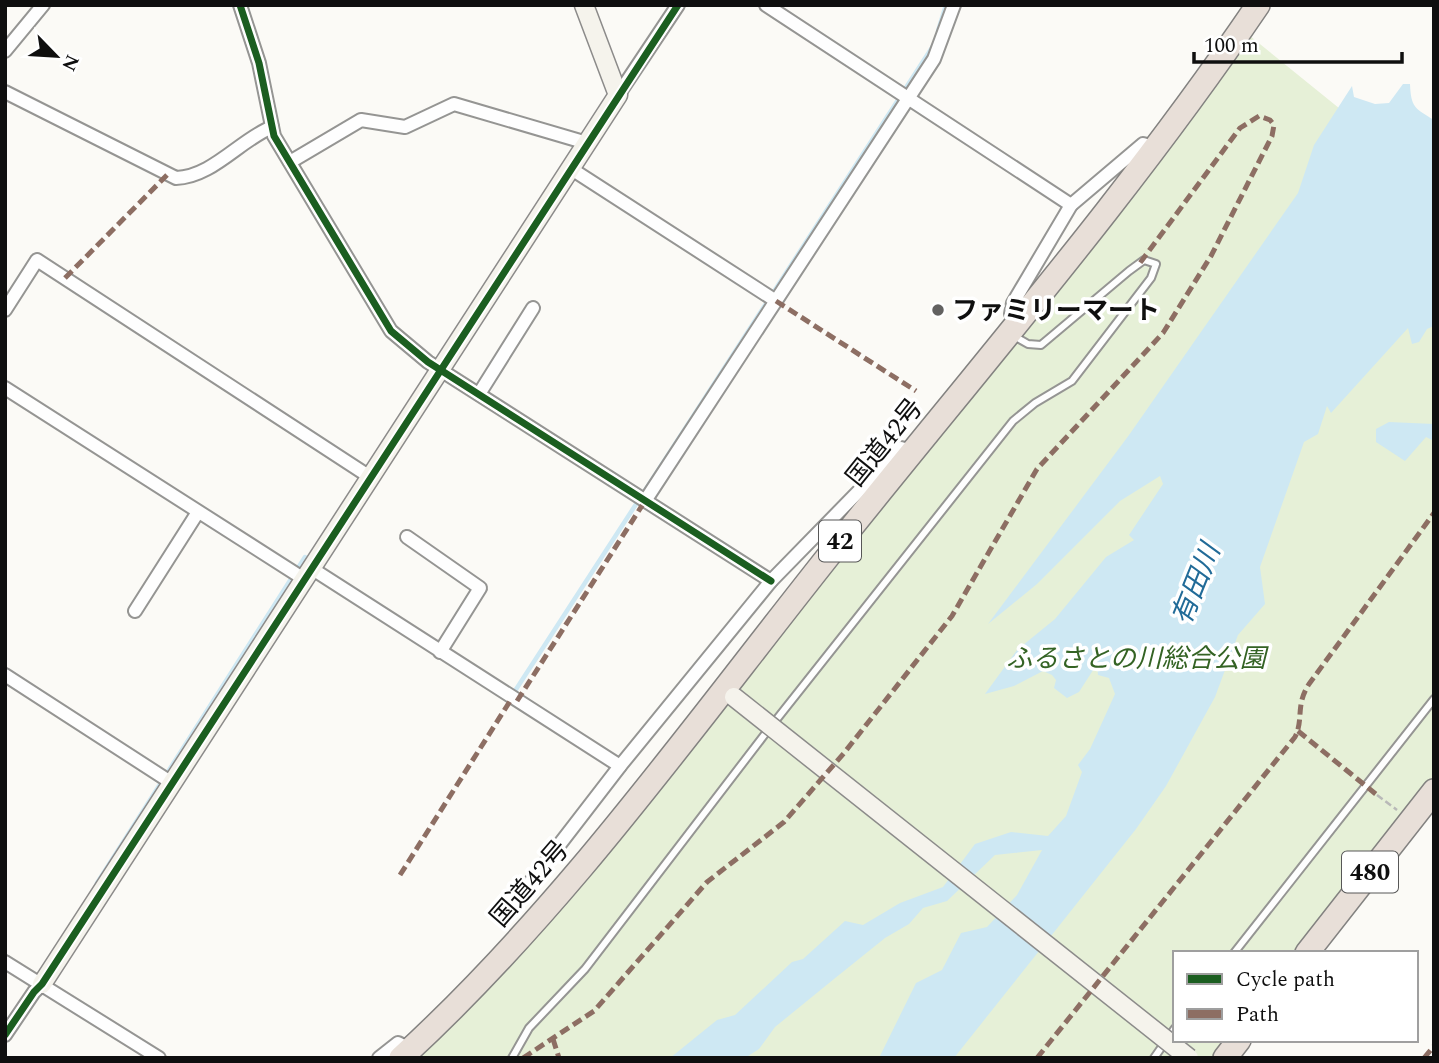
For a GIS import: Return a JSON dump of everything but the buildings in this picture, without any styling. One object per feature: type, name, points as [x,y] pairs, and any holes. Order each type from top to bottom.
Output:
[{"type":"highway","name":"国道42号","points":[[405,1054],[485,976],[728,693],[913,451],[1155,148],[1258,5]]},
{"type":"highway","name":"480","points":[[1309,951],[1434,791]]},
{"type":"highway","points":[[1225,1058],[1237,1042]]},
{"type":"street","points":[[5,51],[43,5]]},
{"type":"street","points":[[240,5],[259,62],[272,127],[391,331],[440,370],[771,581]]},
{"type":"street","points":[[584,5],[618,95]]},
{"type":"street","points":[[5,1035],[42,984],[678,5]]},
{"type":"street","points":[[766,5],[1071,205]]},
{"type":"street","points":[[645,501],[939,50],[954,5]]},
{"type":"street","points":[[5,92],[176,178],[198,173],[248,139],[272,127]]},
{"type":"street","points":[[290,162],[360,120],[405,127],[454,104],[587,143]]},
{"type":"street","points":[[1013,327],[1013,303],[1071,205],[1143,144],[1155,148]]},
{"type":"street","points":[[570,168],[776,301]]},
{"type":"street","points":[[5,310],[37,260],[370,477]]},
{"type":"street","points":[[479,394],[533,308]]},
{"type":"street","points":[[5,388],[198,512],[440,652],[620,766]]},
{"type":"street","points":[[526,888],[620,766],[771,581],[901,448],[913,451]]},
{"type":"street","points":[[135,611],[198,512]]},
{"type":"street","points":[[407,537],[480,588],[440,652]]},
{"type":"street","points":[[5,675],[172,783]]},
{"type":"street","points":[[728,693],[1189,1058]]},
{"type":"street","points":[[5,962],[159,1058]]},
{"type":"street","points":[[379,1058],[398,1043],[405,1054]]},
{"type":"lane","points":[[512,1058],[529,1028],[585,969],[765,734],[1013,421],[1035,402],[1065,387],[1081,371],[1151,278],[1156,264],[1144,260],[1041,345],[1028,344],[1013,327]]},
{"type":"lane","points":[[1236,951],[1434,699]]},
{"type":"lane","points":[[1154,1058],[1173,1031]]},
{"type":"path","points":[[1377,795],[1404,815]]},
{"type":"green space","name":"ふるさとの川総合公園","points":[[1245,32],[1434,185],[1434,780],[1298,951],[1173,951],[1173,1042],[1224,1042],[1212,1058],[406,1058],[448,1019]]},
{"type":"water","name":"有田川","points":[[1403,84],[1410,84],[1415,106],[1434,120],[1434,326],[1427,329],[1419,342],[1412,344],[1408,328],[1331,413],[1327,406],[1318,434],[1304,442],[1260,567],[1265,604],[1238,635],[1215,697],[1166,786],[1136,829],[954,1058],[879,1058],[916,983],[942,970],[961,933],[987,927],[1017,895],[1042,850],[995,855],[947,901],[923,908],[909,924],[885,938],[775,1027],[759,1049],[745,1058],[670,1058],[717,1020],[735,1015],[792,962],[803,959],[845,921],[863,925],[900,903],[943,887],[975,844],[1011,832],[1048,836],[1066,816],[1082,772],[1078,765],[1090,749],[1115,694],[1109,678],[1098,675],[1097,664],[1079,692],[1067,698],[1054,688],[1056,680],[1052,675],[1043,671],[1014,686],[985,694],[1017,650],[1055,619],[1106,557],[1134,540],[1129,535],[1163,484],[1160,476],[1120,501],[1037,584],[988,624],[1129,435],[1298,193],[1314,145],[1352,86],[1354,97],[1375,104],[1389,103]]},
{"type":"water","points":[[1389,422],[1434,424],[1434,441],[1426,437],[1405,461],[1376,442],[1376,429]]},
{"type":"waterway","points":[[938,31],[946,5]]},
{"type":"waterway","points":[[513,694],[933,46]]},
{"type":"waterway","points":[[97,883],[305,557],[310,561]]},
{"type":"marked path","points":[[523,1058],[594,1011],[707,882],[784,822],[844,753],[952,616],[1037,469],[1163,333],[1211,256],[1272,136],[1274,125],[1270,120],[1259,116],[1240,128],[1140,263]]},
{"type":"marked path","points":[[65,278],[167,175]]},
{"type":"marked path","points":[[776,301],[916,391]]},
{"type":"marked path","points":[[517,701],[645,501]]},
{"type":"marked path","points":[[1037,1058],[1295,737],[1302,699],[1309,684],[1434,513]]},
{"type":"marked path","points":[[400,875],[512,698]]},
{"type":"marked path","points":[[1298,731],[1377,795]]},
{"type":"marked path","points":[[553,1039],[559,1058]]},
{"type":"marked path","points":[[1424,1058],[1434,1046]]},
{"type":"cycle path","points":[[240,5],[259,63],[274,136],[391,331],[428,362],[771,581]]},
{"type":"cycle path","points":[[5,1035],[42,984],[678,5]]},
{"type":"place","name":"ファミリーマート","points":[[938,310]]}]
